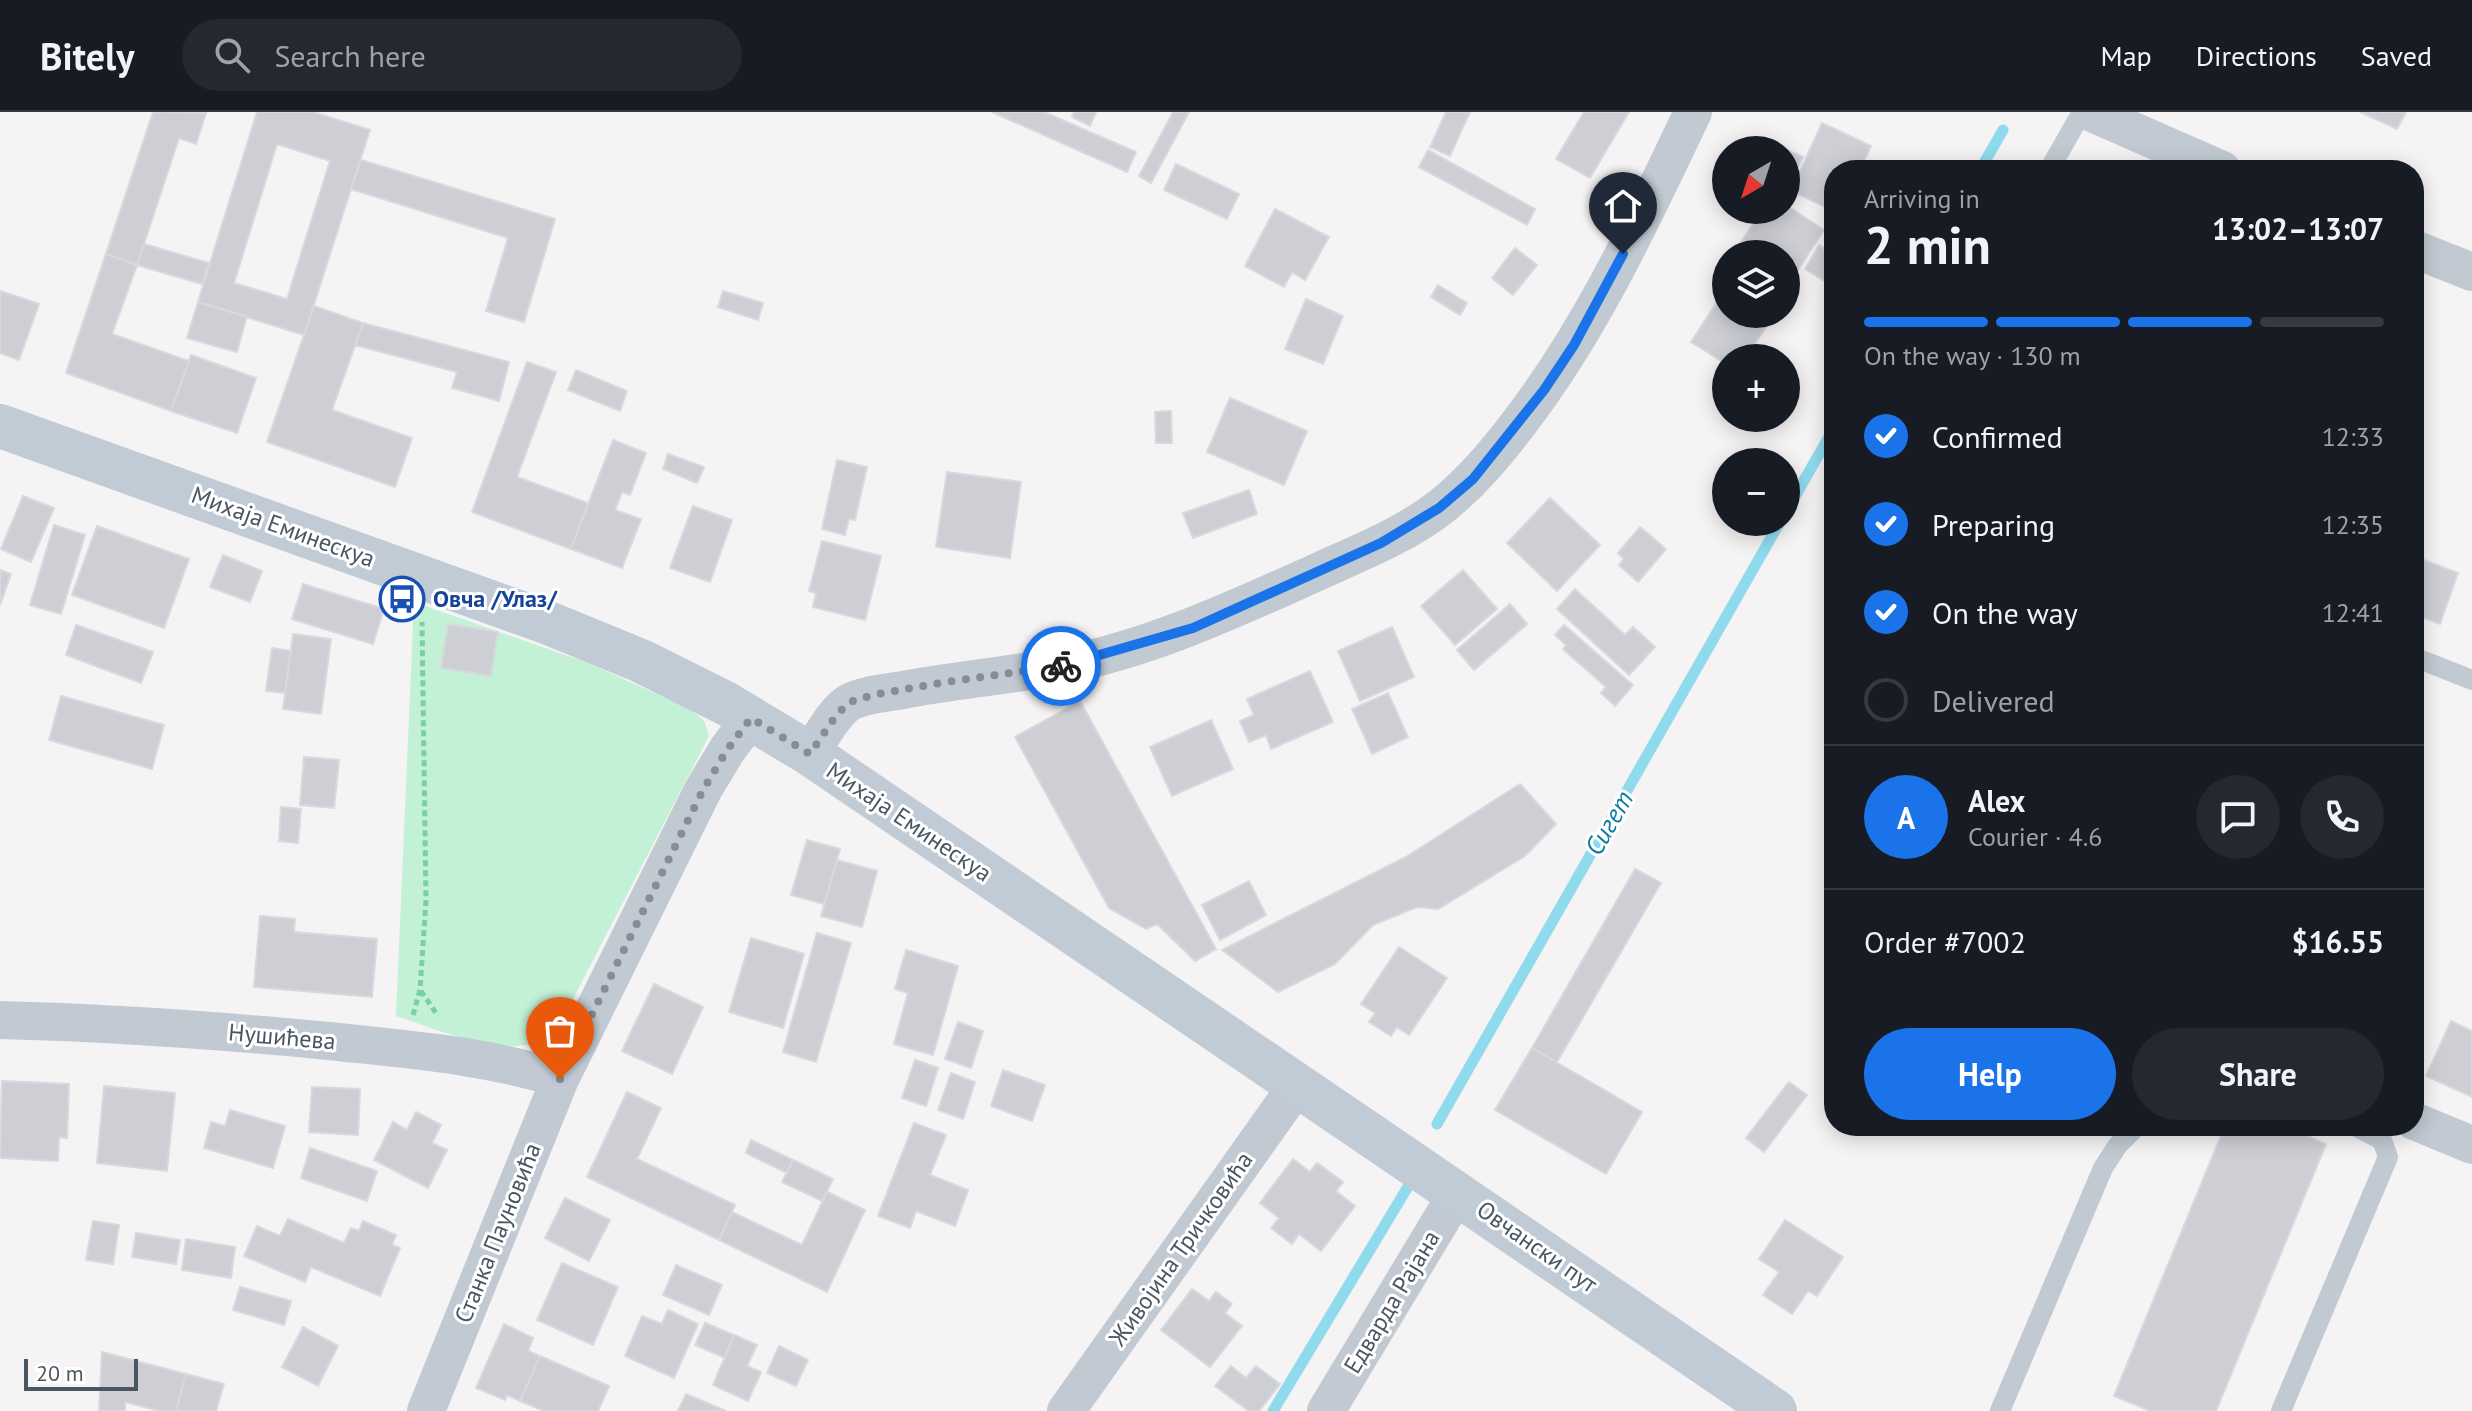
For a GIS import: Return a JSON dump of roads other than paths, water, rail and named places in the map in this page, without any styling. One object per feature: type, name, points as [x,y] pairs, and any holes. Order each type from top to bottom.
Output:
[{"type":"street","points":[[810,754],[837,714],[850,702],[940,683],[1060,666],[1193,628],[1381,543],[1439,508],[1473,479],[1510,435],[1574,345],[1635,232],[1693,112]]},
{"type":"street","points":[[2090,112],[2199,160]]},
{"type":"street","points":[[2424,253],[2472,272]]},
{"type":"street","name":"Михаја Еминескуа","points":[[0,426],[546,622],[641,661],[751,718],[810,754],[1296,1087]]},
{"type":"street","name":"Станка Пауновића","points":[[426,1411],[560,1079],[703,790],[751,718]]},
{"type":"street","name":"Нушићева","points":[[0,1020],[270,1035],[465,1055],[515,1065],[560,1079]]},
{"type":"street","name":"Овчански пут","points":[[1296,1087],[1458,1192],[1775,1411]]},
{"type":"street","name":"Живојина Тричковића","points":[[1066,1411],[1296,1087]]},
{"type":"street","points":[[2424,1125],[2472,1145]]},
{"type":"street","name":"Едварда Рајана","points":[[1326,1411],[1458,1192]]},
{"type":"lane","points":[[2055,160],[2082,112]]},
{"type":"lane","points":[[2424,661],[2472,680]]},
{"type":"lane","points":[[2000,1411],[2103,1168],[2127,1136]]},
{"type":"lane","points":[[2281,1411],[2388,1157],[2382,1140],[2374,1136]]},
{"type":"waterway","name":"Сигет","points":[[1986,160],[2003,130]]},
{"type":"waterway","name":"Сигет","points":[[1800,488],[1824,446]]},
{"type":"waterway","name":"Сигет","points":[[1437,1124],[1772,536]]},
{"type":"waterway","name":"Сигет","points":[[1273,1411],[1412,1180]]},
{"type":"place","name":"Овча /Улаз/","points":[[402,599]]}]
